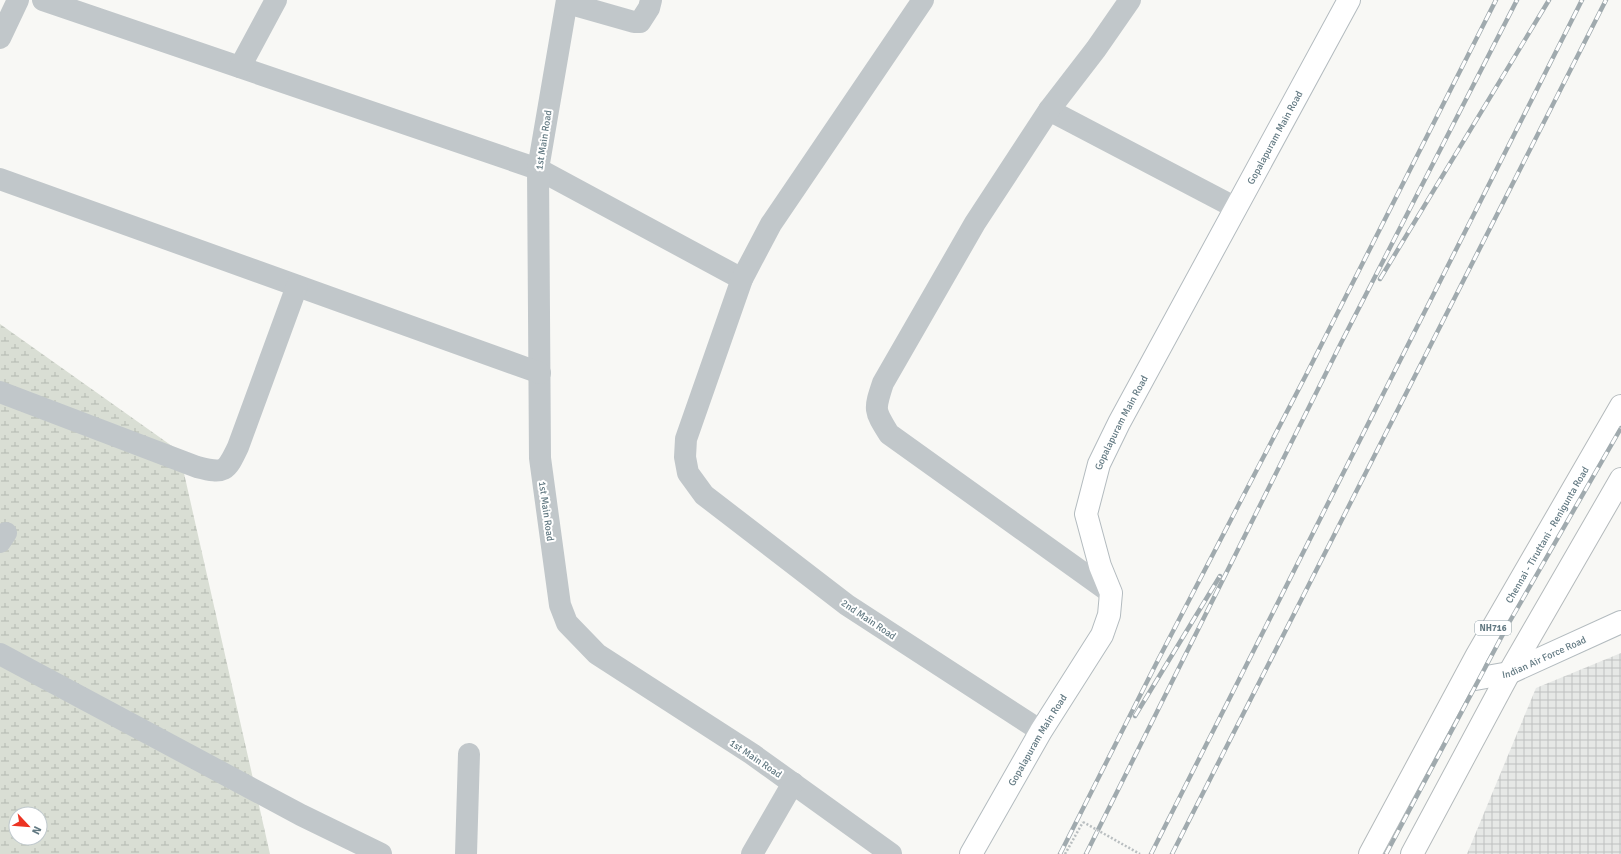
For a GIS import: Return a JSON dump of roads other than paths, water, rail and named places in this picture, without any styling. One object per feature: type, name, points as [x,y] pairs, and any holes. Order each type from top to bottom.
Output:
[{"type":"main road","name":"Gopalapuram Main Road","points":[[971,854],[1042,731],[1102,635],[1109,615],[1111,593],[1100,566],[1086,514],[1099,464],[1123,416],[1349,0]]},
{"type":"main road","name":"Chennai - Tiruttani - Renigunta Road","points":[[1370,854],[1464,680],[1621,406]]},
{"type":"main road","points":[[1412,854],[1509,673],[1621,479]]},
{"type":"main road","name":"Indian Air Force Road","points":[[1464,680],[1509,673],[1621,622]]},
{"type":"street","points":[[0,38],[18,0]]},
{"type":"street","points":[[43,0],[538,169],[742,279]]},
{"type":"street","points":[[240,67],[276,0]]},
{"type":"street","points":[[567,2],[634,22],[640,22],[649,8],[651,0]]},
{"type":"street","name":"2nd Main Road","points":[[923,0],[771,224],[742,279],[686,439],[685,458],[688,473],[704,495],[847,605],[1042,731]]},
{"type":"street","points":[[1111,593],[889,434],[876,413],[877,401],[886,376],[975,223],[1050,110],[1096,49],[1130,0]]},
{"type":"street","name":"1st Main Road","points":[[567,2],[538,169],[540,458],[560,605],[566,623],[597,654],[752,754],[891,854]]},
{"type":"street","points":[[1050,110],[1236,208]]},
{"type":"street","points":[[0,179],[540,373]]},
{"type":"street","points":[[0,392],[197,467],[216,471],[225,469],[238,447],[297,286]]},
{"type":"street","points":[[0,654],[301,815],[381,854]]},
{"type":"street","points":[[466,854],[469,754]]},
{"type":"street","points":[[752,854],[793,783]]},
{"type":"railway","points":[[1060,854],[1157,662],[1305,377],[1496,0]]},
{"type":"railway","points":[[1086,854],[1341,343],[1517,0]]},
{"type":"railway","points":[[1380,279],[1549,0]]},
{"type":"railway","points":[[1151,854],[1582,0]]},
{"type":"railway","points":[[1172,854],[1606,0]]},
{"type":"railway","points":[[1386,854],[1510,621],[1621,428]]},
{"type":"railway","points":[[1135,716],[1220,576]]}]
